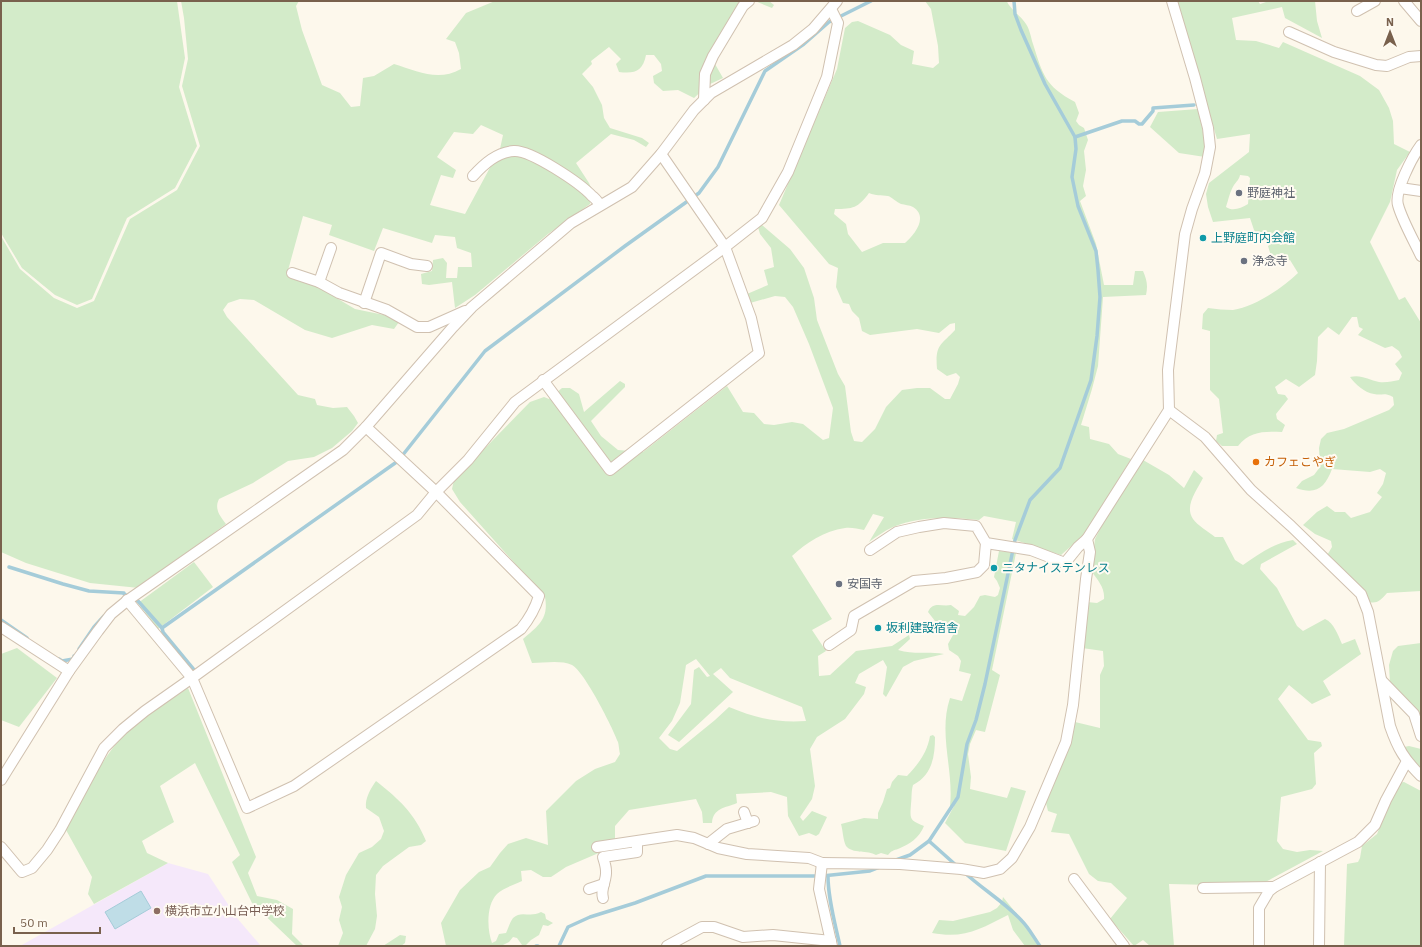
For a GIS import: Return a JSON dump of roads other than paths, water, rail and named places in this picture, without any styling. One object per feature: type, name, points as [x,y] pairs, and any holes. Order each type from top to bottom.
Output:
[{"type":"street","points":[[704,100],[705,74],[713,56],[743,6],[749,1]]},
{"type":"street","points":[[986,543],[1031,550],[1065,563],[1078,547],[1087,540],[1170,410],[1168,370],[1185,234],[1205,173],[1210,147],[1208,128],[1195,78],[1172,1]]},
{"type":"street","points":[[1357,11],[1376,1]]},
{"type":"street","points":[[1404,1],[1421,21]]},
{"type":"street","points":[[1,780],[4,768],[69,671],[111,614],[130,598],[343,450],[366,427],[453,326],[472,307],[571,223],[632,187],[694,110],[711,93],[793,45],[813,29],[834,7]]},
{"type":"street","points":[[1,846],[22,872],[32,868],[47,850],[60,830],[104,748],[123,729],[145,711],[417,514],[436,492],[468,460],[515,402],[762,218],[788,172],[827,77],[838,23],[834,7]]},
{"type":"street","points":[[1289,32],[1334,52],[1376,65],[1387,66],[1409,57],[1421,56]]},
{"type":"street","points":[[1421,145],[1407,168],[1400,188],[1397,203],[1418,244],[1421,256]]},
{"type":"street","points":[[473,176],[482,166],[499,154],[514,151],[528,154],[562,173],[593,196],[600,205]]},
{"type":"street","points":[[544,380],[610,470],[759,353],[751,318],[725,247],[660,154]]},
{"type":"street","points":[[1400,188],[1421,191]]},
{"type":"street","points":[[319,282],[330,248]]},
{"type":"street","points":[[364,303],[381,253],[411,264],[427,266]]},
{"type":"street","points":[[292,273],[319,282],[339,293],[364,303],[387,310],[417,326],[429,326],[472,307]]},
{"type":"street","points":[[1170,410],[1205,437],[1251,490],[1291,526],[1361,594],[1368,612],[1390,726],[1396,744],[1407,762],[1421,776]]},
{"type":"street","points":[[130,598],[192,678],[247,808],[294,786],[521,629],[530,619],[536,608],[539,596],[436,492],[366,427]]},
{"type":"street","points":[[829,645],[851,630],[854,616],[914,581],[946,578],[977,572],[984,565],[986,543],[976,526],[944,523],[897,532],[870,550]]},
{"type":"street","points":[[597,847],[677,835],[694,838],[718,848],[747,854],[809,858],[822,866],[894,864],[961,869],[984,873],[1000,869],[1012,858],[1030,827],[1066,742],[1073,706],[1090,552],[1087,540]]},
{"type":"street","points":[[1,626],[69,671]]},
{"type":"street","points":[[1382,681],[1414,714],[1421,736]]},
{"type":"street","points":[[1259,946],[1259,908],[1269,891],[1358,842],[1375,825],[1386,800],[1407,762]]},
{"type":"street","points":[[708,844],[727,829],[751,822],[744,812]]},
{"type":"street","points":[[603,898],[601,892],[606,871],[603,857],[637,852],[637,842]]},
{"type":"street","points":[[1319,946],[1320,862]]},
{"type":"street","points":[[667,946],[702,927],[714,927],[743,937],[773,935],[831,944],[819,888],[822,866]]},
{"type":"street","points":[[1074,879],[1124,946]]},
{"type":"street","points":[[589,888],[604,884]]},
{"type":"street","points":[[1203,888],[1274,887]]},
{"type":"water","points":[[141,891],[151,908],[115,929],[105,912]]},
{"type":"waterway","points":[[162,628],[398,461],[485,351],[625,246],[699,193],[718,167],[765,71],[804,44],[829,22],[871,1]]},
{"type":"waterway","points":[[896,860],[910,855],[929,841],[958,797],[967,744],[976,720],[985,684],[1015,540],[1030,500],[1060,468],[1091,380],[1097,336],[1100,297],[1096,251],[1078,206],[1072,177],[1076,149],[1075,137],[1045,84],[1015,14],[1014,1]]},
{"type":"waterway","points":[[1075,137],[1122,121],[1135,121],[1142,124],[1153,111],[1153,108],[1194,105]]},
{"type":"waterway","points":[[9,567],[89,591],[124,593],[128,596]]},
{"type":"waterway","points":[[132,598],[138,601],[162,628],[163,632],[196,672]]},
{"type":"waterway","points":[[79,649],[94,627],[104,616]]},
{"type":"waterway","points":[[1,620],[27,638]]},
{"type":"waterway","points":[[59,659],[62,661],[73,659],[74,656]]},
{"type":"waterway","points":[[929,841],[958,867]]},
{"type":"waterway","points":[[559,946],[568,927],[590,917],[635,903],[706,876],[822,876],[870,871],[880,867]]},
{"type":"waterway","points":[[964,872],[1016,914],[1040,946]]},
{"type":"waterway","points":[[828,876],[830,902],[840,946]]},
{"type":"place","name":"野庭神社","points":[[1239,193]]},
{"type":"place","name":"上野庭町内会館","points":[[1203,238]]},
{"type":"place","name":"浄念寺","points":[[1244,261]]},
{"type":"place","name":"カフェこやぎ","points":[[1256,462]]},
{"type":"place","name":"ニタナイステンレス","points":[[994,568]]},
{"type":"place","name":"安国寺","points":[[839,584]]},
{"type":"place","name":"坂利建設宿舎","points":[[878,628]]},
{"type":"place","name":"横浜市立小山台中学校","points":[[157,911]]}]
